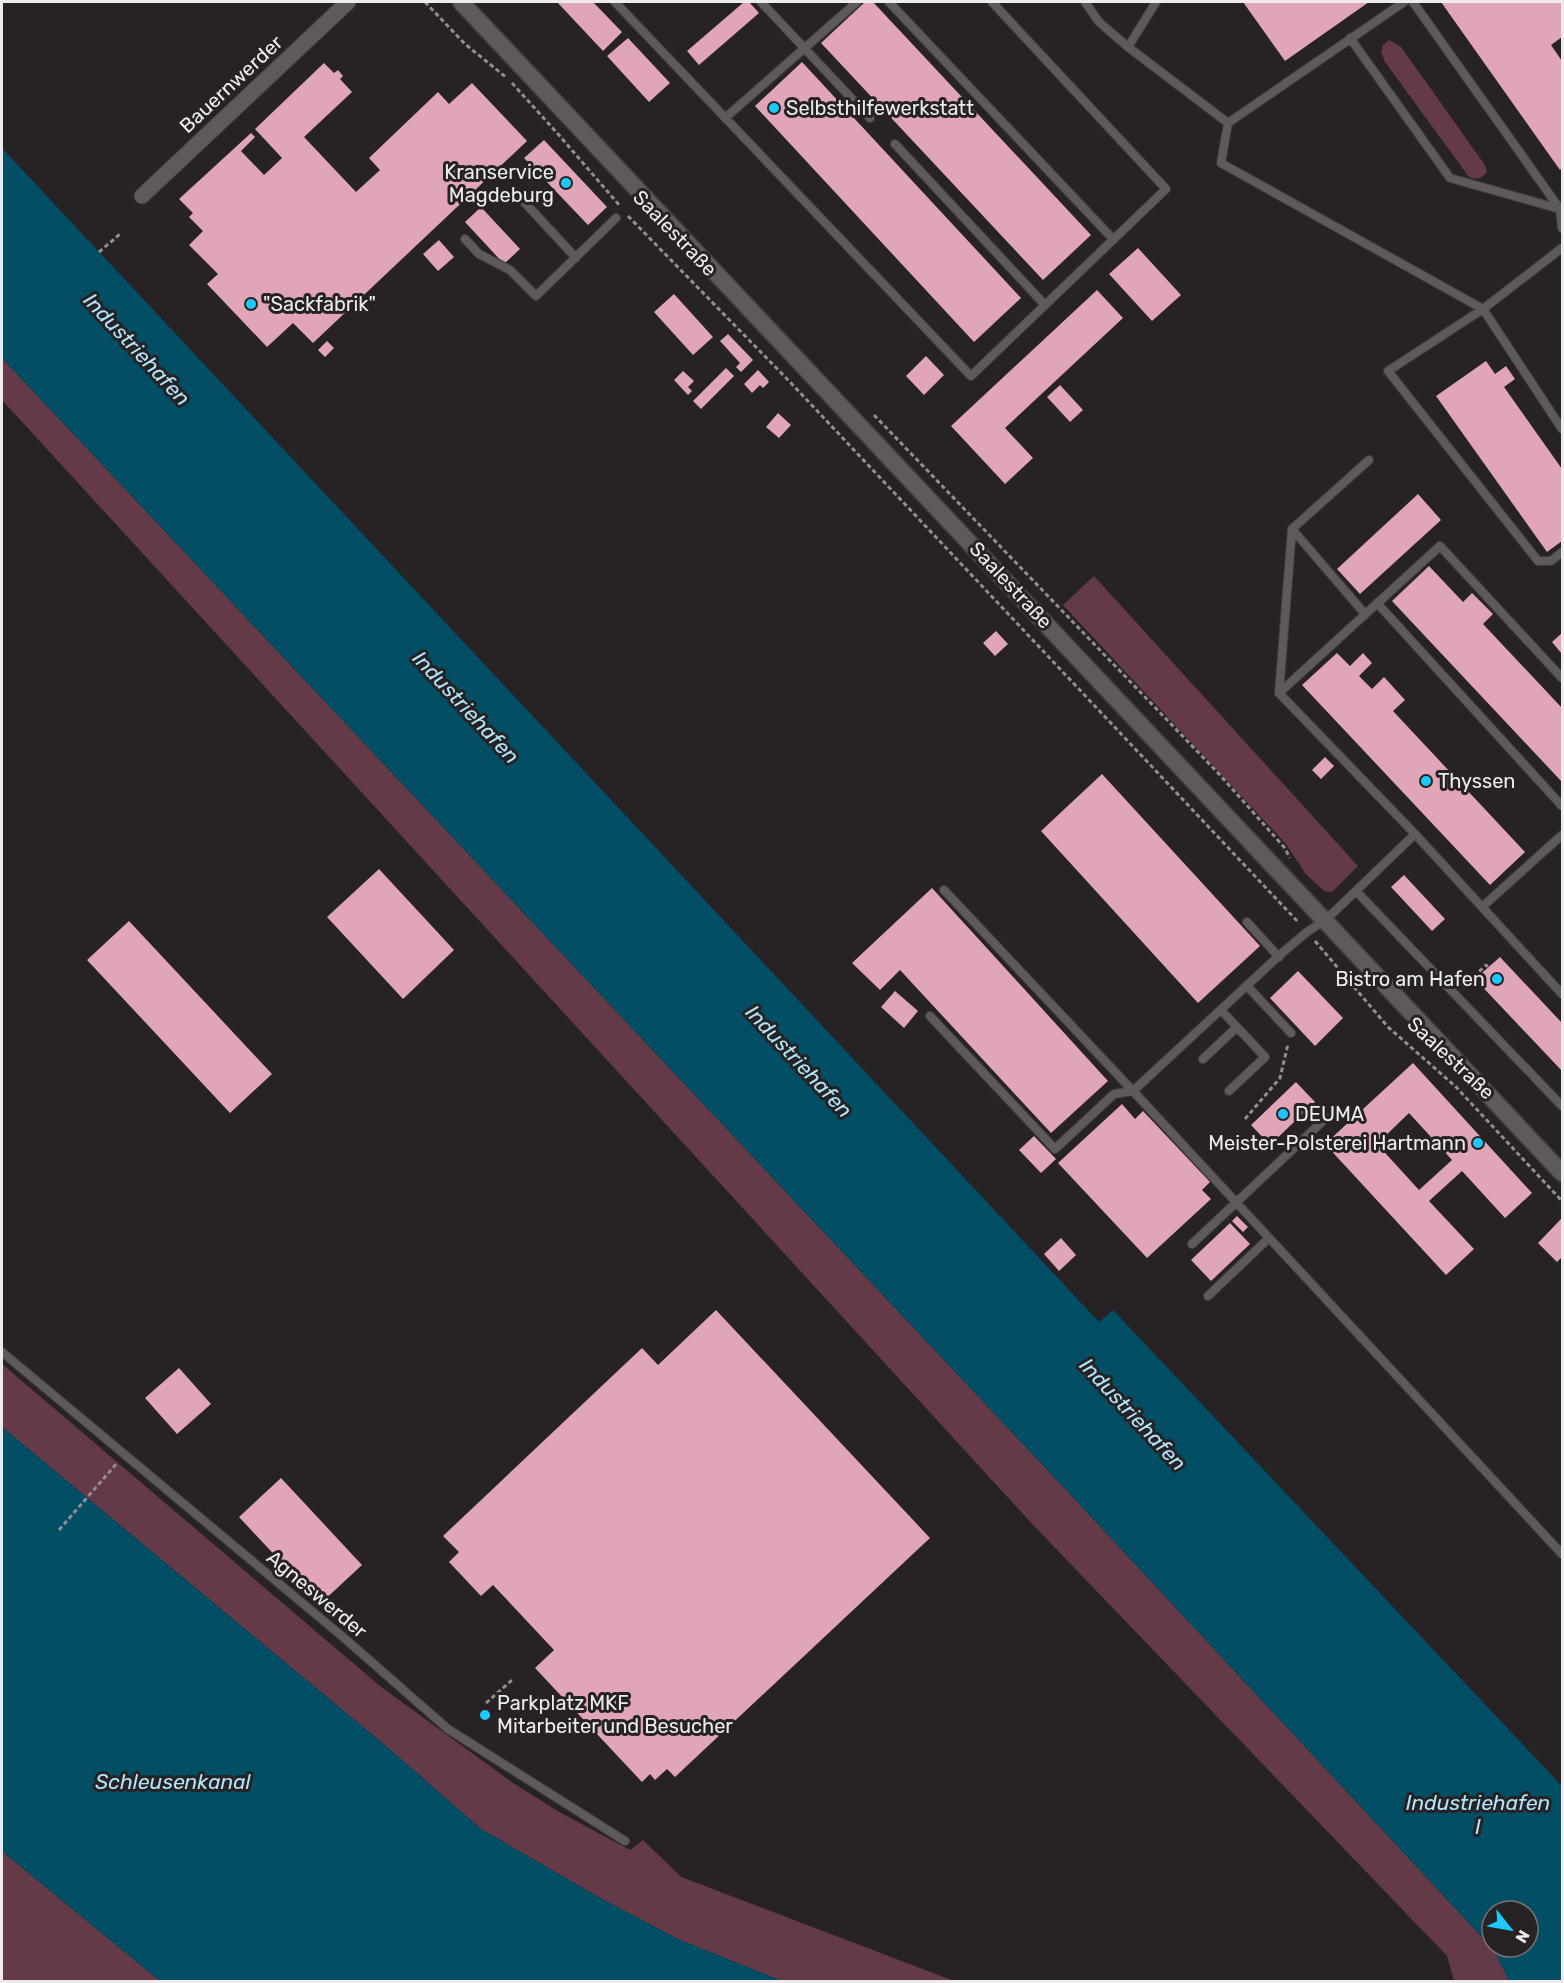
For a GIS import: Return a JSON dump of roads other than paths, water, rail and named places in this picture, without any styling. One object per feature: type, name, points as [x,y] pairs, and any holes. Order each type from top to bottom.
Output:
[{"type":"main road","name":"Saalestraße","points":[[461,2],[1563,1173]]},
{"type":"street","name":"Bauernwerder","points":[[142,196],[348,2]]},
{"type":"lane","points":[[615,2],[970,376],[1166,189],[992,2]]},
{"type":"lane","points":[[760,2],[870,118]]},
{"type":"lane","points":[[725,118],[857,2]]},
{"type":"lane","points":[[889,2],[1113,239]]},
{"type":"lane","points":[[1084,2],[1099,22],[1128,47],[1228,123]]},
{"type":"lane","points":[[1128,47],[1156,2]]},
{"type":"lane","points":[[1404,2],[1228,123],[1221,163],[1483,309],[1563,429]]},
{"type":"lane","points":[[1413,2],[1561,208],[1563,228]]},
{"type":"lane","points":[[1350,38],[1450,178],[1561,208]]},
{"type":"lane","points":[[895,144],[1045,305]]},
{"type":"lane","points":[[515,192],[576,258]]},
{"type":"lane","points":[[465,239],[479,254],[510,270],[536,296],[616,218]]},
{"type":"lane","points":[[1563,248],[1483,309],[1388,371],[1538,561],[1551,561],[1563,552]]},
{"type":"lane","points":[[1369,460],[1292,529],[1279,693],[1415,834],[1563,994]]},
{"type":"lane","points":[[1292,529],[1365,614]]},
{"type":"lane","points":[[1279,693],[1440,546],[1563,678]]},
{"type":"lane","points":[[1377,603],[1563,806]]},
{"type":"lane","points":[[930,1016],[1055,1149],[1114,1094],[1133,1091],[1307,932],[1325,920],[1415,834]]},
{"type":"lane","points":[[1482,906],[1563,835]]},
{"type":"lane","points":[[944,890],[1563,1554]]},
{"type":"lane","points":[[1356,891],[1563,1106]]},
{"type":"lane","points":[[1247,922],[1279,957]]},
{"type":"lane","points":[[1247,986],[1291,1033]]},
{"type":"lane","points":[[1221,1010],[1265,1057],[1229,1091]]},
{"type":"lane","points":[[1203,1059],[1237,1027]]},
{"type":"lane","points":[[1192,1244],[1326,1118]]},
{"type":"lane","points":[[1208,1296],[1269,1238]]},
{"type":"lane","name":"Agneswerder","points":[[2,1352],[343,1637],[448,1728],[625,1841]]},
{"type":"water","name":"Industriehafen I","points":[[2,148],[1099,1322],[1113,1310],[1562,1786],[1562,1981],[1509,1981],[1499,1959],[1540,1959],[1540,1899],[1480,1899],[1480,1935],[1069,1493],[2,358]]},
{"type":"water","name":"Schleusenkanal","points":[[2,1427],[394,1753],[481,1829],[600,1898],[678,1939],[782,1981],[160,1981],[2,1851]]},
{"type":"place","name":"Selbsthilfewerkstatt","points":[[774,108]]},
{"type":"place","name":"Kranservice Magdeburg","points":[[566,183]]},
{"type":"place","name":"\"Sackfabrik\"","points":[[251,304]]},
{"type":"place","name":"Thyssen","points":[[1426,781]]},
{"type":"place","name":"Bistro am Hafen","points":[[1497,979]]},
{"type":"place","name":"DEUMA","points":[[1283,1114]]},
{"type":"place","name":"Meister-Polsterei Hartmann","points":[[1478,1143]]},
{"type":"place","name":"Parkplatz MKF Mitarbeiter und Besucher","points":[[485,1715]]},
{"type":"water label","name":"Industriehafen","points":[[137,349]]},
{"type":"water label","name":"Industriehafen","points":[[466,707]]},
{"type":"water label","name":"Industriehafen","points":[[799,1061]]},
{"type":"water label","name":"Industriehafen","points":[[1133,1414]]}]
